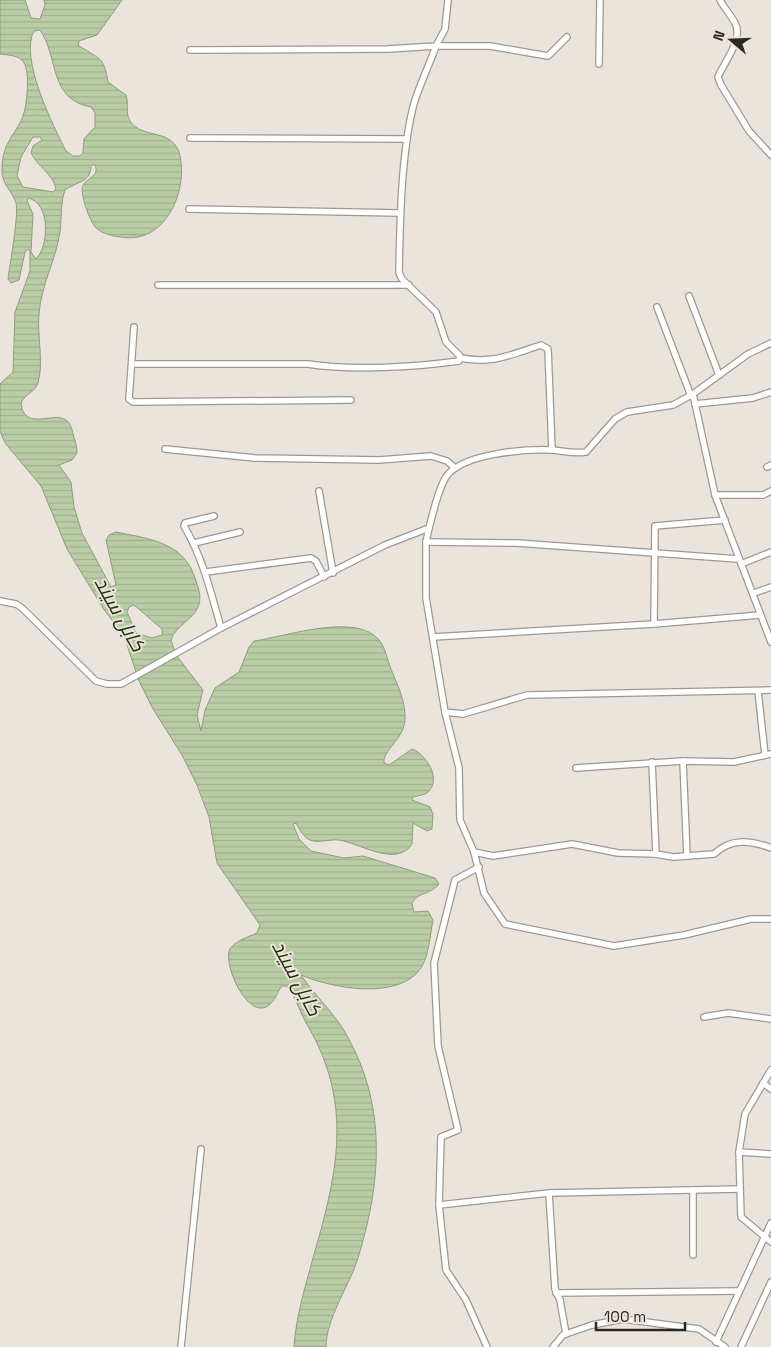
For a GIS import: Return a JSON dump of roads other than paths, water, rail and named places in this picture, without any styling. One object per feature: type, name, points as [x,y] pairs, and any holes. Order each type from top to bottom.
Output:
[{"type":"street","points":[[448,0],[444,29],[413,108],[407,139],[400,213],[399,272],[436,312],[446,342],[460,358],[475,361],[500,359],[541,345],[548,349],[552,450]]},
{"type":"street","points":[[598,64],[600,0]]},
{"type":"street","points":[[720,0],[736,24],[736,36],[732,49],[718,77],[749,131],[771,155]]},
{"type":"street","points":[[190,50],[388,49],[436,46],[490,46],[548,56],[552,55],[567,37]]},
{"type":"street","points":[[190,138],[407,139]]},
{"type":"street","points":[[189,209],[400,213]]},
{"type":"street","points":[[158,284],[409,285]]},
{"type":"street","points":[[688,296],[719,375]]},
{"type":"street","points":[[657,307],[695,404],[715,495],[739,562],[754,593],[760,615],[771,642]]},
{"type":"street","points":[[134,327],[129,399],[133,402],[351,400]]},
{"type":"street","points":[[771,343],[748,354],[692,395],[673,405],[627,412],[615,418],[586,452],[574,454],[552,450],[494,453],[455,468],[446,477],[428,528],[426,542],[426,598],[445,712],[459,768],[460,820],[474,852],[484,893],[506,924],[614,946],[684,935],[751,919],[771,919]]},
{"type":"street","points":[[132,364],[308,364],[325,367],[427,365],[459,361],[460,358]]},
{"type":"street","points":[[695,404],[753,398],[771,392]]},
{"type":"street","points":[[165,449],[255,458],[380,460],[431,456],[447,461],[455,468]]},
{"type":"street","points":[[319,491],[333,573]]},
{"type":"street","points":[[715,495],[763,494],[771,491]]},
{"type":"street","points":[[214,516],[184,524],[206,572],[221,628]]},
{"type":"street","points":[[654,624],[656,524],[725,520]]},
{"type":"street","points":[[0,602],[16,604],[22,608],[96,681],[108,684],[121,684],[133,679],[221,628],[324,578],[385,545],[428,528]]},
{"type":"street","points":[[194,543],[240,532]]},
{"type":"street","points":[[426,542],[517,543],[739,562],[771,552]]},
{"type":"street","points":[[206,572],[311,558],[316,561],[324,578]]},
{"type":"street","points":[[754,593],[771,588]]},
{"type":"street","points":[[433,637],[654,624],[760,615]]},
{"type":"street","points":[[445,712],[463,714],[527,695],[771,690]]},
{"type":"street","points":[[576,768],[652,762],[734,762],[768,754],[758,691]]},
{"type":"street","points":[[683,761],[687,856]]},
{"type":"street","points":[[652,762],[656,854]]},
{"type":"street","points":[[474,852],[493,856],[572,844],[618,853],[687,856],[714,854],[724,845],[734,842],[750,842],[771,848]]},
{"type":"street","points":[[478,867],[456,880],[434,963],[438,1046],[458,1130],[441,1137],[439,1205],[446,1270],[466,1300],[487,1347]]},
{"type":"street","points":[[704,1016],[728,1013],[771,1019]]},
{"type":"street","points":[[771,1070],[746,1114],[739,1152],[741,1217],[771,1242]]},
{"type":"street","points":[[763,1083],[771,1089]]},
{"type":"street","points":[[181,1347],[201,1149]]},
{"type":"street","points":[[739,1152],[771,1154]]},
{"type":"street","points":[[693,1190],[693,1255]]},
{"type":"street","points":[[439,1205],[549,1193],[739,1190]]},
{"type":"street","points":[[549,1193],[556,1293],[560,1300],[566,1334]]},
{"type":"street","points":[[716,1342],[771,1223]]},
{"type":"street","points":[[741,1347],[771,1282]]},
{"type":"street","points":[[556,1293],[739,1291]]},
{"type":"street","points":[[553,1347],[560,1337],[566,1334],[592,1325],[624,1320],[699,1329],[725,1347]]},
{"type":"water","name":"کابل سيند","points":[[0,0],[25,0],[31,18],[40,19],[45,5],[44,0],[122,0],[97,35],[79,41],[78,45],[102,62],[108,82],[126,95],[128,115],[135,127],[165,137],[177,147],[180,156],[182,170],[180,185],[170,213],[161,225],[149,233],[136,237],[121,237],[108,234],[96,228],[91,220],[82,189],[83,185],[96,172],[95,165],[91,165],[91,171],[86,178],[65,190],[62,200],[61,227],[58,242],[40,303],[40,375],[37,386],[21,403],[23,412],[28,417],[33,419],[61,418],[68,421],[70,425],[77,453],[72,460],[59,465],[71,482],[74,507],[82,533],[111,587],[116,585],[106,540],[109,535],[116,532],[165,544],[184,558],[191,568],[199,591],[199,604],[196,612],[177,630],[171,640],[176,655],[203,690],[197,715],[201,731],[205,710],[215,688],[239,672],[249,647],[254,641],[320,628],[355,628],[369,632],[380,641],[383,647],[401,694],[405,713],[404,727],[386,754],[384,763],[389,765],[412,749],[427,761],[433,774],[432,787],[428,792],[413,797],[412,800],[430,807],[433,814],[432,829],[427,831],[413,823],[412,844],[405,851],[397,854],[377,852],[339,840],[311,840],[304,836],[296,823],[293,824],[299,839],[311,851],[344,858],[363,856],[435,878],[439,884],[433,890],[415,899],[412,903],[414,912],[428,911],[433,920],[426,958],[421,968],[411,978],[397,985],[364,989],[329,984],[301,975],[343,1029],[358,1057],[368,1085],[374,1114],[376,1143],[372,1202],[365,1231],[357,1261],[333,1315],[326,1347],[294,1347],[301,1302],[329,1198],[337,1140],[332,1084],[322,1055],[287,986],[282,986],[271,1003],[261,1008],[253,1005],[239,989],[230,966],[230,949],[238,941],[257,933],[260,925],[217,863],[209,817],[197,785],[182,755],[153,709],[139,681],[124,636],[103,608],[67,549],[41,486],[5,443],[0,431],[0,384],[13,372],[15,312],[30,271],[30,252],[28,249],[25,252],[19,280],[11,283],[8,279],[17,209],[14,198],[3,179],[2,169],[7,144],[24,113],[27,94],[27,71],[25,64],[20,58],[0,54]],"holes":[[[40,30],[46,41],[56,76],[61,86],[77,103],[91,107],[95,113],[95,127],[84,139],[83,153],[80,156],[73,156],[66,151],[46,109],[34,74],[31,57],[31,43],[34,31]],[[33,137],[40,137],[42,140],[33,146],[31,153],[52,179],[56,189],[53,192],[23,187],[17,176],[21,157]],[[28,198],[41,208],[46,226],[43,245],[36,259],[31,252],[33,214],[27,201]],[[134,605],[162,629],[162,635],[152,638],[136,633],[127,612],[129,607]]]}]
